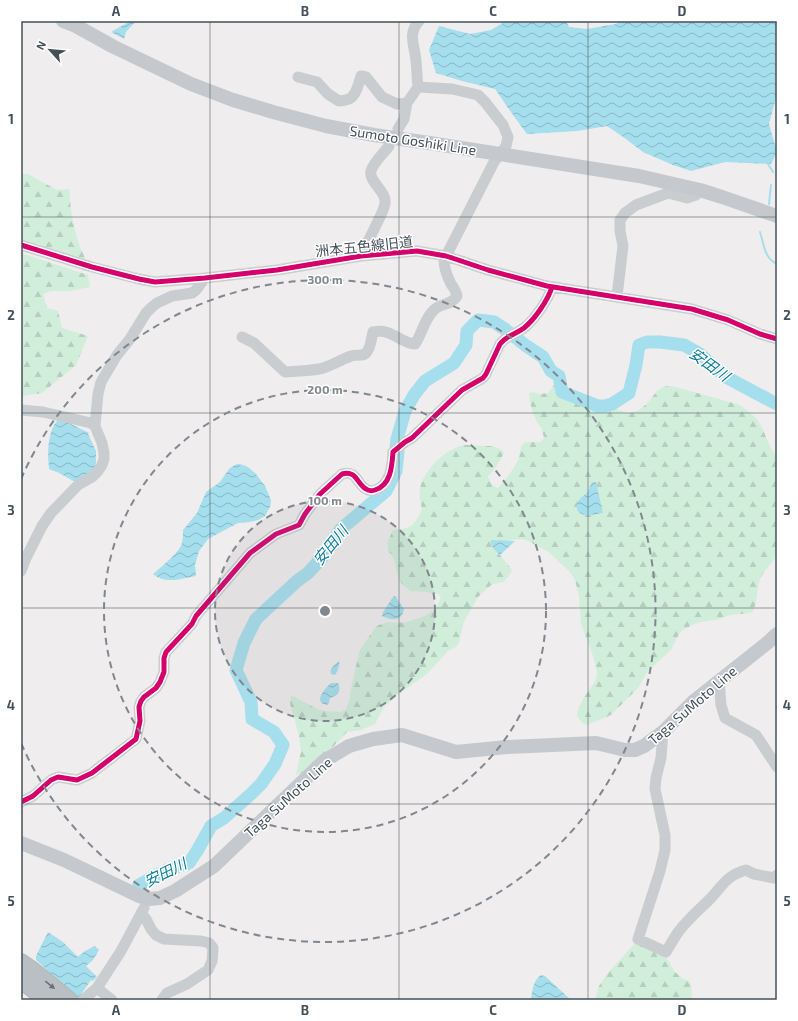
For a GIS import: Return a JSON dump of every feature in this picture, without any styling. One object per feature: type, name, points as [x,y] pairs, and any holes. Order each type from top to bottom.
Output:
[{"type":"highway","points":[[24,973],[46,1000]]},
{"type":"highway","points":[[24,973],[69,1000]]},
{"type":"main road","name":"Sumoto Goshiki Line","points":[[63,21],[76,26],[114,47],[191,84],[233,100],[326,126],[374,135],[639,176],[700,190],[777,216]]},
{"type":"main road","name":"Taga SuMoto Line","points":[[149,899],[160,898],[175,891],[214,866],[324,761],[349,746],[373,739],[402,735],[456,752],[507,747],[596,743],[625,750],[635,750],[644,746],[662,732],[694,701],[777,634]]},
{"type":"main road","points":[[21,843],[64,860],[139,896],[149,899]]},
{"type":"street","points":[[398,129],[404,119],[407,103],[418,87],[412,33],[419,21]]},
{"type":"street","points":[[298,77],[317,82],[328,94],[339,101],[350,99],[358,86],[361,76],[366,77],[382,97],[397,104],[407,103]]},
{"type":"street","points":[[242,337],[254,343],[284,372],[319,369],[327,367],[349,356],[362,355],[365,353],[370,346],[370,339],[373,332],[378,331],[393,334],[408,343],[415,344],[420,337],[425,322],[434,309],[438,306],[452,302],[457,296],[456,290],[450,283],[444,264],[446,256],[494,162],[506,146],[508,136],[503,125],[478,95],[452,89],[418,87]]},
{"type":"street","points":[[361,256],[386,202],[384,196],[372,178],[371,172],[374,164],[389,146]]},
{"type":"street","points":[[617,296],[624,246],[620,231],[620,220],[624,213],[636,205],[668,193],[687,198],[696,196],[700,190]]},
{"type":"street","name":"洲本五色線旧道","points":[[21,245],[92,267],[150,282],[277,270],[361,256],[417,251],[446,256],[494,272],[552,287],[692,309],[728,320],[760,334],[777,339]]},
{"type":"street","points":[[21,571],[42,526],[51,513],[78,485],[92,477],[102,466],[104,459],[103,447],[95,426],[98,394],[101,382],[116,355],[130,339],[146,313],[157,303],[178,295],[192,293],[205,278]]},
{"type":"street","points":[[21,802],[33,796],[51,780],[58,777],[77,780],[92,773],[136,739],[140,721],[139,707],[141,701],[156,688],[160,682],[164,672],[164,658],[166,652],[192,624],[196,616],[250,553],[276,534],[299,524],[320,494],[342,474],[346,473],[354,475],[365,488],[369,490],[379,488],[386,482],[390,474],[393,452],[412,438],[462,390],[483,378],[503,340],[523,329],[531,321],[552,287]]},
{"type":"street","points":[[21,410],[43,412],[91,423],[95,426]]},
{"type":"street","points":[[719,680],[721,705],[725,718],[756,735],[777,768]]},
{"type":"street","points":[[662,732],[661,758],[655,789],[665,835],[665,850],[660,871],[638,939],[666,952],[688,921],[712,897],[726,880],[738,872],[746,870],[754,874],[774,878],[777,874]]},
{"type":"street","points":[[83,1000],[97,988],[121,951],[149,899]]},
{"type":"street","points":[[141,913],[146,919],[150,929],[164,940],[201,941],[209,943],[213,948],[212,960],[208,970],[187,984],[167,993],[162,1000]]},
{"type":"street","points":[[97,988],[112,1000]]},
{"type":"green space","points":[[21,174],[28,174],[57,190],[69,189],[74,225],[86,260],[21,239]]},
{"type":"green space","points":[[21,253],[88,275],[90,287],[70,291],[51,291],[43,294],[47,308],[58,311],[62,328],[88,336],[76,365],[42,393],[21,396]]},
{"type":"green space","points":[[556,384],[560,394],[598,408],[613,406],[621,411],[629,413],[641,409],[661,388],[672,386],[737,404],[745,408],[755,417],[760,424],[768,443],[777,456],[777,554],[761,577],[753,611],[750,613],[730,615],[720,619],[701,622],[683,630],[679,634],[671,650],[648,671],[638,688],[612,714],[589,725],[584,724],[577,715],[578,710],[583,699],[596,680],[597,671],[581,624],[579,596],[575,580],[569,571],[549,552],[528,541],[522,539],[491,542],[491,546],[512,570],[503,582],[493,584],[478,597],[464,622],[457,646],[448,651],[427,674],[396,696],[383,708],[375,724],[361,730],[347,732],[308,769],[296,775],[301,751],[299,736],[291,708],[291,696],[317,709],[341,712],[345,710],[349,702],[359,653],[376,627],[388,622],[407,622],[425,616],[436,608],[441,597],[438,594],[411,591],[403,585],[399,580],[393,556],[388,551],[388,541],[393,530],[409,527],[414,523],[421,512],[420,488],[427,472],[442,456],[462,445],[493,446],[504,452],[497,466],[488,476],[492,484],[498,488],[519,458],[523,444],[528,442],[540,442],[544,438],[542,429],[533,413],[529,393],[548,393]],"holes":[[[589,490],[584,515],[578,511],[578,501]]]},
{"type":"green space","points":[[636,942],[666,957],[675,972],[683,979],[688,980],[691,984],[692,1000],[595,1000],[599,986],[607,974]]},
{"type":"water","points":[[130,21],[136,21],[126,32],[124,39],[111,32]]},
{"type":"water","points":[[506,21],[566,21],[569,27],[587,29],[616,24],[620,21],[777,21],[777,94],[769,124],[777,152],[771,164],[725,162],[691,171],[643,152],[607,126],[577,131],[527,134],[495,89],[436,73],[429,50],[439,26],[470,34],[491,30]]},
{"type":"water","points":[[59,419],[89,433],[88,434],[96,451],[96,463],[93,474],[77,483],[49,469],[48,455],[50,434],[55,423]]},
{"type":"water","points":[[237,464],[248,467],[256,474],[265,486],[271,500],[270,507],[265,516],[258,520],[238,523],[208,539],[199,551],[195,565],[196,576],[170,580],[159,578],[153,574],[179,550],[183,540],[183,530],[197,513],[206,492],[220,482],[229,469]]},
{"type":"water","points":[[592,482],[596,482],[603,513],[592,515],[581,514],[577,508],[577,504],[589,490]]},
{"type":"water","points":[[491,540],[515,541],[500,555],[492,547]]},
{"type":"water","points":[[395,596],[404,609],[403,613],[396,619],[389,619],[382,616],[383,612]]},
{"type":"water","points":[[339,661],[338,670],[335,675],[331,674],[332,668]]},
{"type":"water","points":[[331,683],[338,683],[339,691],[330,698],[327,705],[323,704],[320,701],[321,695]]},
{"type":"water","points":[[48,932],[63,942],[78,957],[85,951],[95,946],[99,950],[93,960],[86,966],[97,977],[93,981],[91,980],[77,1000],[33,1000],[46,969],[36,960],[36,956]]},
{"type":"water","points":[[541,975],[545,976],[571,1000],[531,1000],[532,990],[536,980]]},
{"type":"waterway","points":[[766,161],[773,172]]},
{"type":"waterway","points":[[769,204],[771,185]]},
{"type":"waterway","points":[[760,232],[769,258],[777,264]]},
{"type":"waterway","name":"安田川","points":[[139,885],[169,869],[189,863],[211,826],[224,818],[251,794],[261,784],[275,764],[283,745],[274,732],[252,719],[251,702],[236,670],[244,643],[256,619],[297,581],[308,573],[320,560],[341,529],[386,491],[396,471],[398,452],[396,448],[397,439],[405,411],[414,395],[425,381],[454,363],[466,345],[467,331],[478,320],[494,322],[543,357],[551,371],[559,376],[562,392],[598,406],[612,404],[629,393],[639,345],[647,342],[684,345],[700,354],[726,377],[777,404]]},
{"type":"cycle path","points":[[21,245],[92,267],[155,282],[277,270],[361,256],[417,251],[446,256],[488,270],[547,286],[692,309],[728,320],[760,334],[777,339]]},
{"type":"cycle path","points":[[21,802],[33,796],[51,780],[58,777],[77,780],[92,773],[136,739],[140,721],[139,707],[141,701],[156,688],[160,682],[164,672],[164,658],[166,652],[192,624],[196,616],[250,553],[276,534],[299,525],[305,514],[320,494],[342,474],[347,473],[354,475],[366,489],[372,491],[380,488],[390,474],[393,452],[412,438],[462,390],[483,378],[500,344],[524,328],[532,320],[544,303],[552,287]]}]
